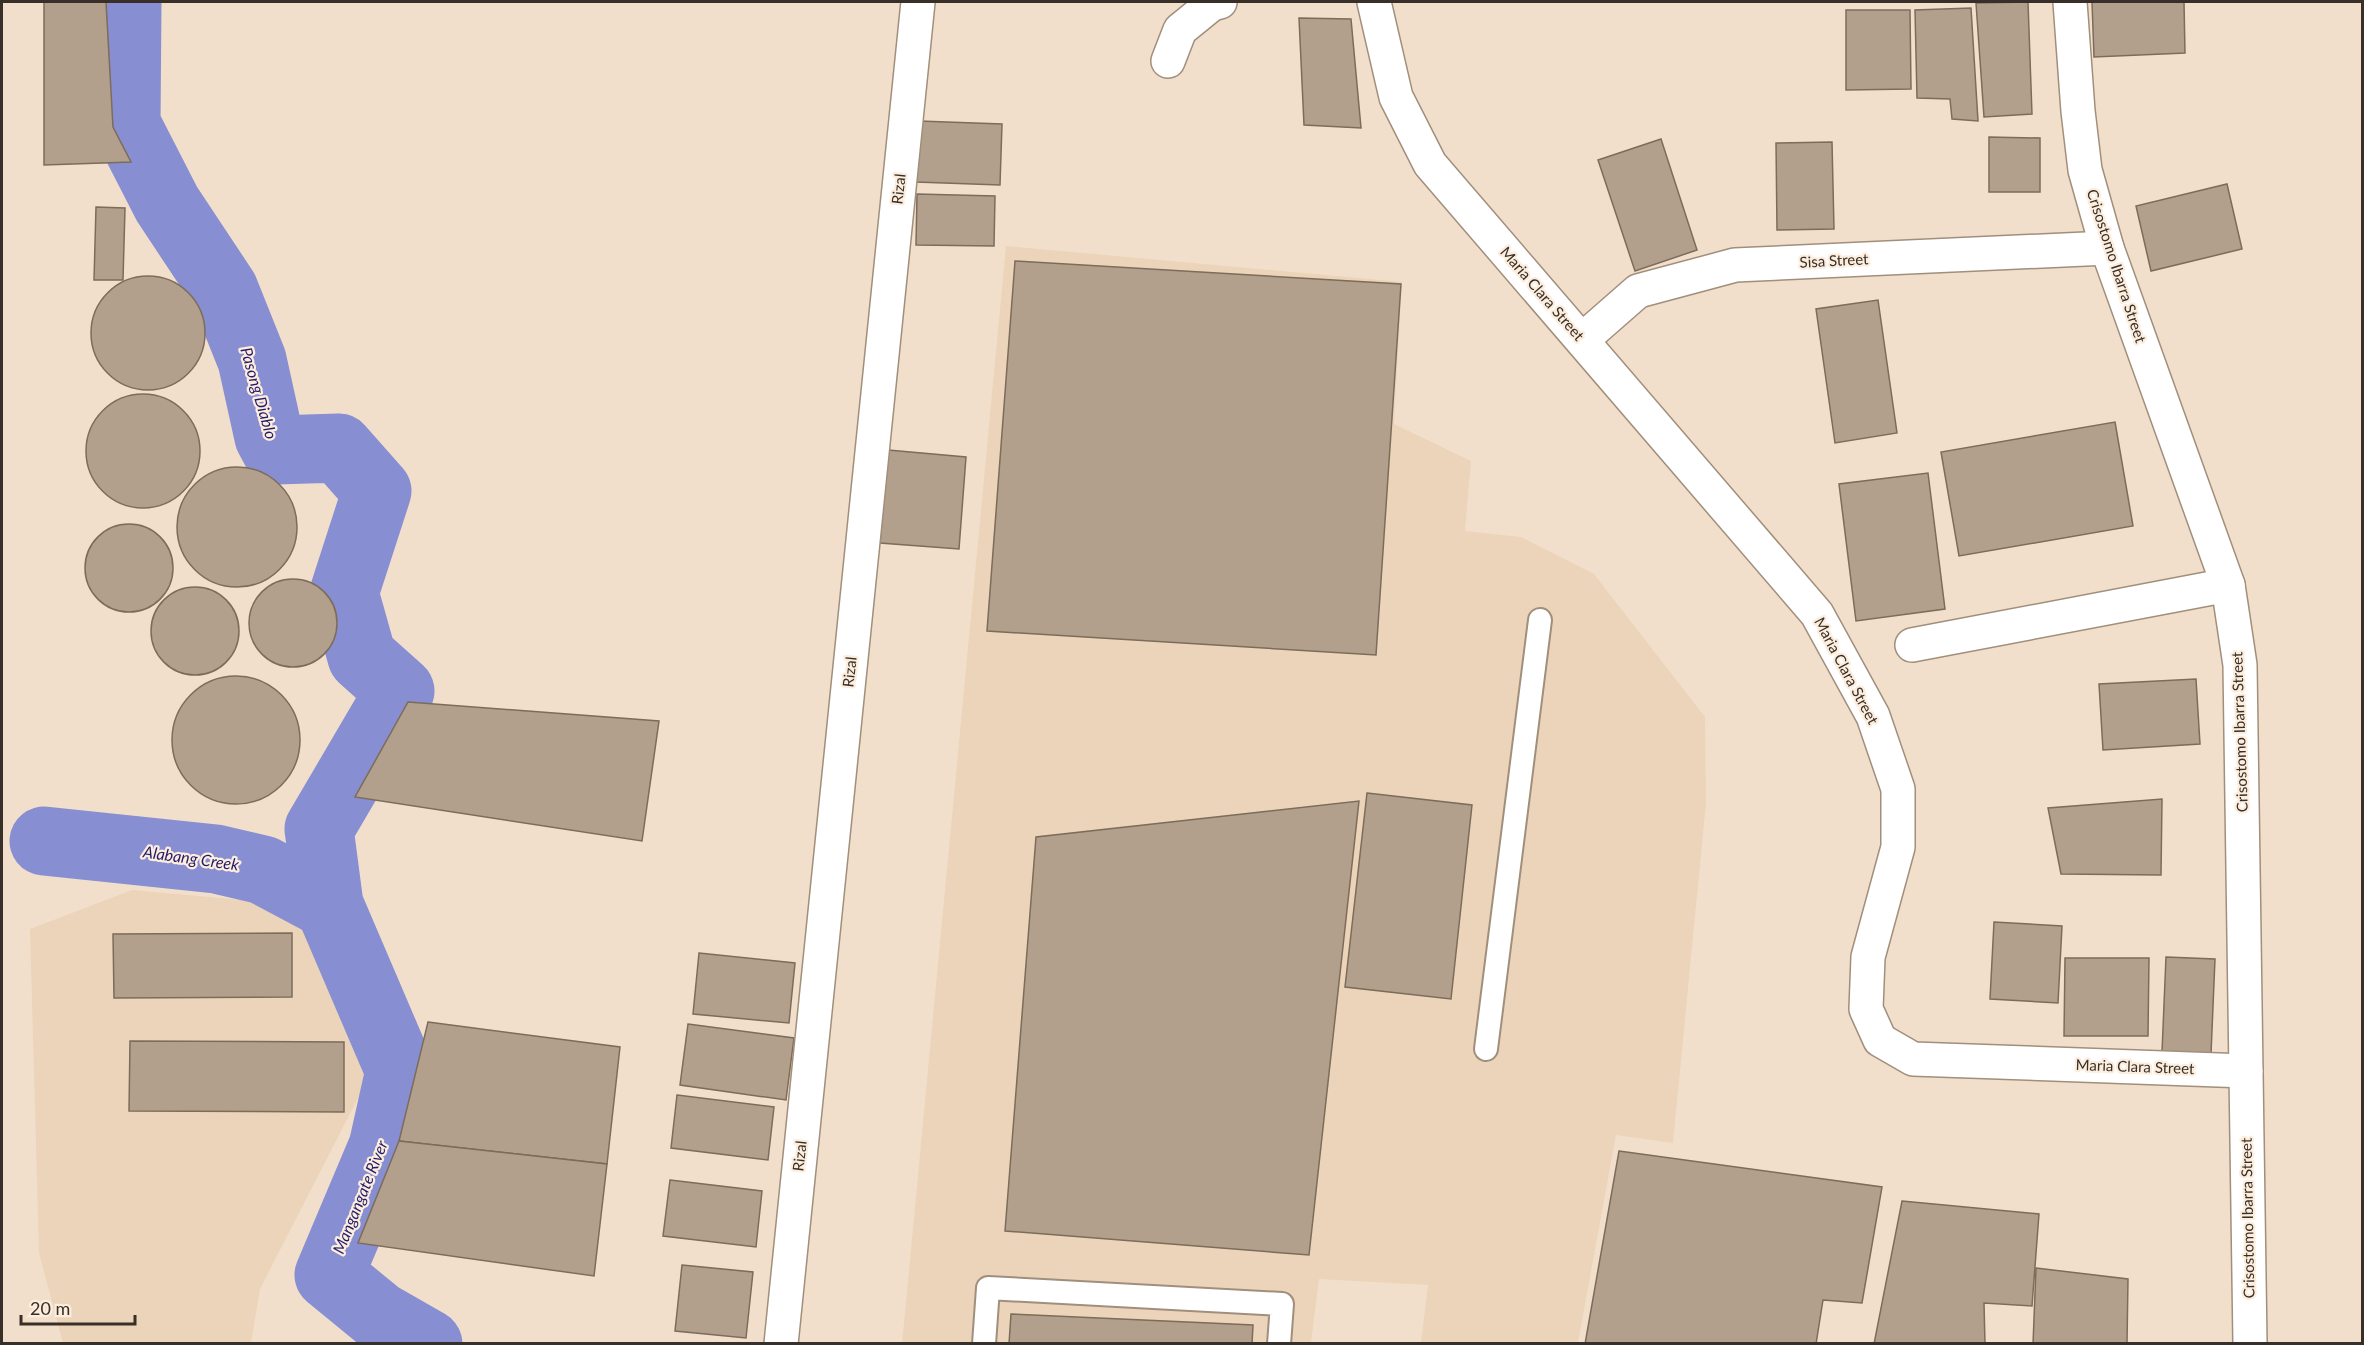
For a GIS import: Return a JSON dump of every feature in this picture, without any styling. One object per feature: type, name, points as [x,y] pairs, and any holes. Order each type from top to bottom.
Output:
[{"type":"street","name":"Rizal","points":[[781,1344],[918,2]]},
{"type":"street","points":[[1168,61],[1180,30],[1212,4],[1220,2]]},
{"type":"street","name":"Maria Clara Street","points":[[1374,2],[1396,97],[1430,164],[1817,614],[1873,716],[1898,789],[1898,847],[1868,957],[1866,1009],[1880,1040],[1913,1059],[2246,1071]]},
{"type":"street","name":"Crisostomo Ibarra Street","points":[[2070,2],[2085,170],[2107,248],[2228,585],[2240,665],[2250,1344]]},
{"type":"street","name":"Sisa Street","points":[[1582,340],[1638,291],[1736,266],[2107,248]]},
{"type":"street","points":[[1912,645],[2228,585]]},
{"type":"lane","points":[[1486,1049],[1540,620]]},
{"type":"lane","points":[[984,1344],[988,1288],[1281,1304],[1279,1344]]},
{"type":"shaded area","points":[[1006,246],[1402,282],[1394,424],[1471,461],[1465,531],[1521,537],[1594,574],[1705,717],[1706,803],[1673,1143],[1616,1135],[1578,1343],[1421,1343],[1428,1285],[1319,1279],[1311,1343],[902,1344]]},
{"type":"shaded area","points":[[132,890],[254,901],[308,922],[375,1065],[260,1289],[251,1343],[63,1343],[39,1253],[30,929]]},
{"type":"building","points":[[44,2],[106,2],[113,127],[131,162],[44,165]]},
{"type":"building","points":[[2028,2],[2032,114],[1984,117],[1976,3]]},
{"type":"building","points":[[2092,2],[2184,2],[2185,53],[2094,57]]},
{"type":"building","points":[[1971,8],[1978,121],[1952,119],[1950,99],[1917,98],[1915,10]]},
{"type":"building","points":[[1846,10],[1910,10],[1911,89],[1846,90]]},
{"type":"building","points":[[1299,18],[1351,19],[1361,128],[1304,125]]},
{"type":"building","points":[[919,121],[1002,124],[1000,185],[916,182]]},
{"type":"building","points":[[1989,137],[2040,138],[2040,192],[1989,192]]},
{"type":"building","points":[[1661,139],[1697,250],[1635,271],[1598,160]]},
{"type":"building","points":[[1832,142],[1834,229],[1777,230],[1776,143]]},
{"type":"building","points":[[2227,184],[2242,249],[2151,271],[2136,206]]},
{"type":"building","points":[[917,194],[995,196],[994,246],[916,245]]},
{"type":"building","points":[[96,207],[125,208],[123,280],[94,280]]},
{"type":"building","points":[[1015,261],[1401,284],[1376,655],[987,631]]},
{"type":"building","points":[[148,276],[170,281],[188,293],[200,311],[205,333],[200,355],[188,373],[170,385],[148,390],[126,385],[108,373],[96,355],[91,333],[96,311],[108,293],[126,281]]},
{"type":"building","points":[[1878,300],[1897,433],[1835,443],[1816,309]]},
{"type":"building","points":[[143,394],[165,398],[175,403],[191,419],[196,429],[200,451],[196,473],[191,483],[175,499],[165,504],[143,508],[121,504],[111,499],[95,483],[90,473],[86,451],[90,429],[95,419],[111,403],[121,398]]},
{"type":"building","points":[[2115,422],[2133,526],[1959,556],[1941,452]]},
{"type":"building","points":[[888,450],[966,457],[959,549],[880,543]]},
{"type":"building","points":[[237,467],[260,472],[279,485],[292,504],[297,527],[292,550],[279,569],[260,582],[237,587],[214,582],[195,569],[182,550],[177,527],[182,504],[195,485],[214,472]]},
{"type":"building","points":[[1928,473],[1945,609],[1856,621],[1839,484]]},
{"type":"building","points":[[120,524],[138,524],[154,531],[166,543],[173,559],[173,577],[166,593],[154,605],[138,612],[120,612],[104,605],[92,593],[85,577],[85,559],[92,543],[104,531]]},
{"type":"building","points":[[284,579],[302,579],[318,586],[330,598],[337,614],[337,632],[330,648],[318,660],[302,667],[284,667],[268,660],[256,648],[249,632],[249,614],[256,598],[268,586]]},
{"type":"building","points":[[186,587],[204,587],[220,594],[232,606],[239,622],[239,640],[232,656],[220,668],[204,675],[186,675],[170,668],[158,656],[151,640],[151,622],[158,606],[170,594]]},
{"type":"building","points":[[236,676],[260,681],[281,695],[295,716],[300,740],[295,764],[281,785],[260,799],[236,804],[212,799],[191,785],[177,764],[172,740],[177,716],[191,695],[212,681]]},
{"type":"building","points":[[2196,679],[2200,744],[2103,750],[2099,684]]},
{"type":"building","points":[[408,702],[659,721],[642,841],[355,797]]},
{"type":"building","points":[[1367,793],[1472,805],[1451,999],[1345,987]]},
{"type":"building","points":[[2162,799],[2161,875],[2061,874],[2048,808]]},
{"type":"building","points":[[1359,801],[1309,1255],[1005,1231],[1036,837]]},
{"type":"building","points":[[1994,922],[2062,926],[2058,1003],[1990,999]]},
{"type":"building","points":[[292,933],[292,997],[114,998],[113,934]]},
{"type":"building","points":[[699,953],[795,963],[789,1023],[693,1014]]},
{"type":"building","points":[[2166,957],[2215,959],[2211,1054],[2162,1052]]},
{"type":"building","points":[[2065,958],[2149,958],[2148,1036],[2064,1036]]},
{"type":"building","points":[[428,1022],[620,1047],[607,1164],[399,1141]]},
{"type":"building","points":[[688,1024],[794,1038],[786,1100],[680,1085]]},
{"type":"building","points":[[130,1041],[344,1042],[344,1112],[129,1111]]},
{"type":"building","points":[[677,1095],[774,1107],[768,1160],[671,1148]]},
{"type":"building","points":[[399,1141],[607,1164],[594,1276],[358,1243]]},
{"type":"building","points":[[1619,1151],[1882,1187],[1862,1303],[1823,1300],[1816,1344],[1585,1344]]},
{"type":"building","points":[[670,1180],[762,1191],[756,1247],[663,1236]]},
{"type":"building","points":[[1902,1201],[2039,1214],[2032,1306],[1984,1303],[1985,1344],[1874,1344]]},
{"type":"building","points":[[682,1265],[753,1272],[746,1338],[675,1331]]},
{"type":"building","points":[[2036,1268],[2128,1279],[2127,1344],[2033,1344]]},
{"type":"building","points":[[1011,1314],[1253,1325],[1252,1344],[1009,1344]]},
{"type":"waterway","name":"Pasong Diablo","points":[[127,2],[126,124],[167,204],[224,290],[252,360],[269,437],[276,450],[339,448],[377,491],[344,593],[362,657],[400,691],[319,829],[329,905],[400,1071],[383,1147],[329,1275],[379,1316],[428,1344]]},
{"type":"waterway","name":"Alabang Creek","points":[[44,841],[216,859],[263,870],[329,905]]},
{"type":"water label","name":"Mangangate River","points":[[360,1197]]}]
